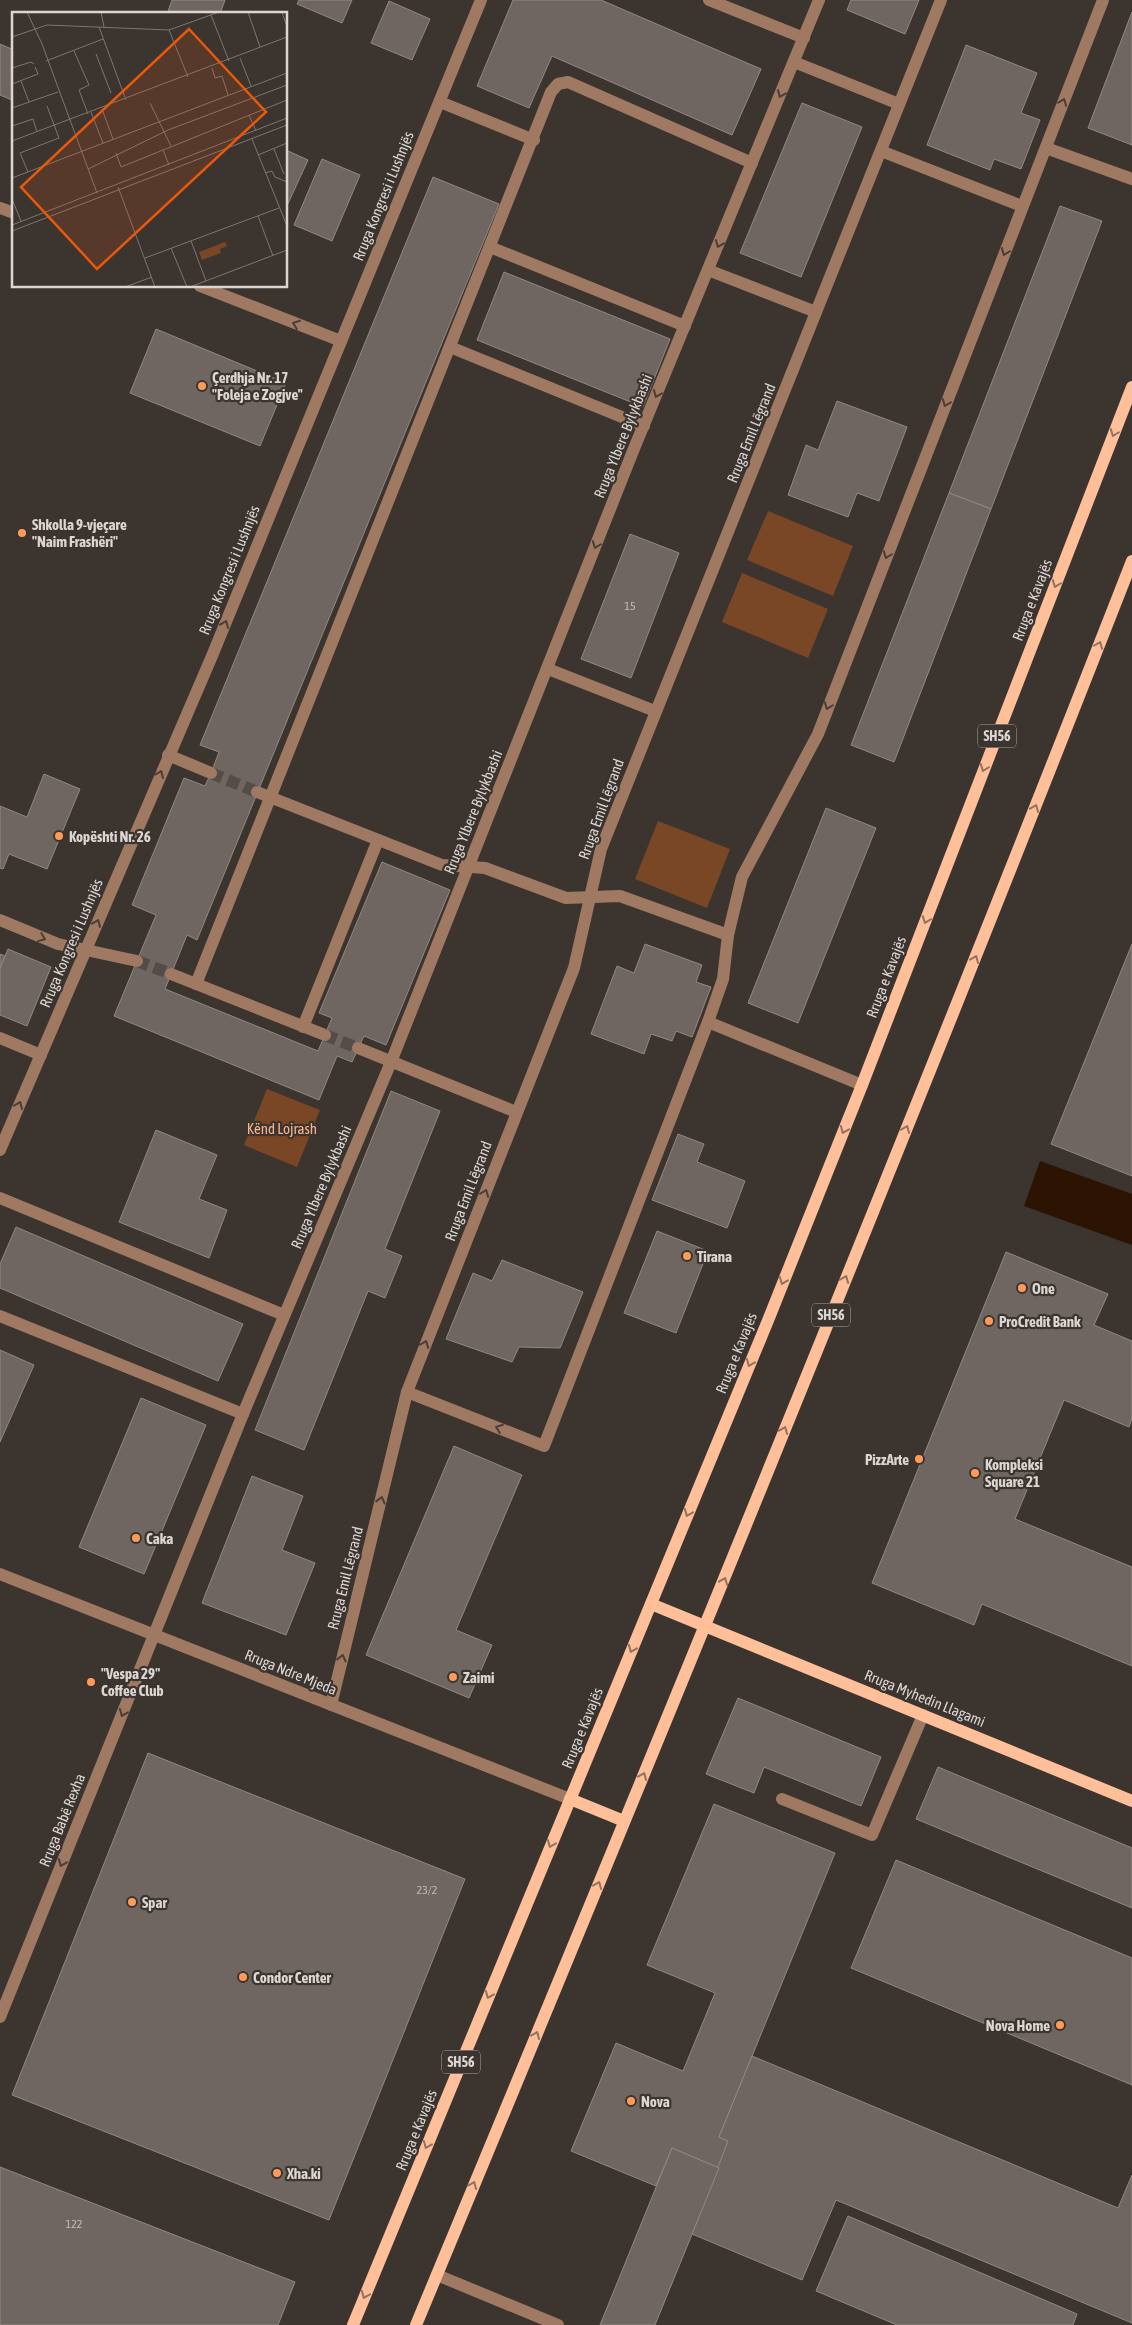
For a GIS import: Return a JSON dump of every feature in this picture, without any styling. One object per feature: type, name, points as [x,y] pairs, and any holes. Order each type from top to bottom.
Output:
[{"type":"main road","name":"Rruga e Kavajës","points":[[353,2325],[651,1604],[862,1084],[1132,387]]},
{"type":"main road","name":"SH56","points":[[416,2325],[705,1626],[957,1004],[1132,561]]},
{"type":"main road","name":"Rruga Myhedin Llagami","points":[[651,1604],[1132,1800]]},
{"type":"main road","points":[[570,1800],[624,1821]]},
{"type":"street","name":"Rruga Kongresi i Lushnjës","points":[[0,1150],[216,647],[481,0]]},
{"type":"street","points":[[709,0],[804,38]]},
{"type":"street","name":"Rruga Ylbere Bylykbashi","points":[[155,1635],[243,1414],[391,1062],[644,426],[820,0]]},
{"type":"street","name":"Rruga Emil Lëgrand","points":[[331,1706],[407,1392],[574,968],[600,849],[941,0]]},
{"type":"street","points":[[407,1392],[544,1446],[723,979],[728,935],[742,877],[818,734],[1103,0]]},
{"type":"street","points":[[794,62],[899,104]]},
{"type":"street","points":[[196,984],[552,92],[558,84],[568,82],[752,163]]},
{"type":"street","points":[[440,102],[534,140]]},
{"type":"street","points":[[1046,148],[1132,179]]},
{"type":"street","points":[[881,151],[1022,206]]},
{"type":"street","points":[[0,208],[12,212]]},
{"type":"street","points":[[490,247],[685,326]]},
{"type":"street","points":[[708,270],[816,312]]},
{"type":"street","points":[[205,288],[341,341]]},
{"type":"street","points":[[450,347],[644,426]]},
{"type":"street","points":[[548,669],[655,711]]},
{"type":"street","points":[[168,755],[211,773]]},
{"type":"street","points":[[258,792],[442,865],[484,868],[566,898],[620,896],[728,935]]},
{"type":"street","points":[[303,1027],[378,840]]},
{"type":"street","points":[[0,920],[58,944],[137,961]]},
{"type":"street","points":[[171,974],[325,1035]]},
{"type":"street","points":[[708,1022],[862,1084]]},
{"type":"street","points":[[0,1038],[41,1055]]},
{"type":"street","points":[[358,1048],[516,1112]]},
{"type":"street","points":[[0,1198],[284,1315]]},
{"type":"street","points":[[0,1316],[243,1414]]},
{"type":"street","name":"Rruga Ndre Mjeda","points":[[0,1574],[570,1800]]},
{"type":"street","name":"Rruga Babë Rexha","points":[[0,2018],[155,1635]]},
{"type":"street","points":[[782,1799],[872,1835],[923,1715]]},
{"type":"street","points":[[437,2275],[558,2325]]},
{"type":"green space","points":[[768,511],[853,546],[833,596],[747,560]]},
{"type":"green space","points":[[742,573],[828,609],[808,658],[722,622]]},
{"type":"green space","points":[[658,821],[730,849],[707,908],[635,879]]},
{"type":"green space","name":"Kënd Lojrash","points":[[267,1089],[320,1110],[297,1167],[244,1145]]},
{"type":"shaded area","points":[[1040,1161],[1132,1194],[1132,1245],[1024,1206]]},
{"type":"building","points":[[172,0],[225,0],[221,12],[168,12]]},
{"type":"building","points":[[299,0],[352,0],[342,23],[297,4]]},
{"type":"building","points":[[513,0],[601,0],[761,69],[732,135],[552,56],[529,108],[477,86]]},
{"type":"building","points":[[851,0],[919,0],[905,34],[847,10]]},
{"type":"building","points":[[389,1],[430,19],[412,60],[371,43]]},
{"type":"building","points":[[1132,12],[1132,145],[1088,128]]},
{"type":"building","points":[[0,44],[12,49],[12,100],[0,95]]},
{"type":"building","points":[[966,45],[1037,73],[1021,113],[1040,120],[1021,169],[994,159],[990,170],[927,145]]},
{"type":"building","points":[[802,103],[862,127],[801,277],[740,253]]},
{"type":"building","points":[[288,151],[308,160],[288,204]]},
{"type":"building","points":[[322,159],[360,175],[332,241],[294,225]]},
{"type":"building","points":[[433,177],[499,204],[197,940],[187,935],[165,989],[318,1051],[332,1018],[319,1013],[382,862],[450,890],[386,1045],[364,1036],[352,1062],[337,1056],[319,1100],[114,1016],[156,915],[132,905],[184,778],[205,786],[211,773],[219,752],[200,745]]},
{"type":"building","points":[[1060,206],[1102,221],[991,509],[949,493]]},
{"type":"building","points":[[504,272],[670,339],[643,407],[477,340]]},
{"type":"building","points":[[156,329],[286,383],[260,446],[130,393]]},
{"type":"building","points":[[837,401],[907,427],[879,501],[857,493],[848,517],[788,495],[806,445],[818,450]]},
{"type":"building","points":[[949,493],[991,509],[894,762],[851,745]]},
{"type":"building","points":[[630,534],[679,553],[631,678],[581,659]]},
{"type":"building","points":[[44,774],[80,789],[47,869],[9,854],[3,869],[0,868],[0,806],[27,817]]},
{"type":"building","points":[[826,808],[876,828],[798,1023],[748,1003]]},
{"type":"building","points":[[645,944],[702,965],[696,982],[711,987],[692,1037],[676,1031],[672,1041],[651,1034],[644,1054],[591,1034],[617,966],[634,973]]},
{"type":"building","points":[[1132,944],[1132,1176],[1051,1144]]},
{"type":"building","points":[[8,949],[51,967],[27,1026],[0,1015],[0,968]]},
{"type":"building","points":[[0,954],[5,956],[0,968]]},
{"type":"building","points":[[391,1091],[440,1111],[385,1249],[402,1256],[385,1298],[368,1291],[304,1450],[255,1430]]},
{"type":"building","points":[[156,1130],[217,1155],[199,1199],[227,1210],[209,1258],[119,1222]]},
{"type":"building","points":[[678,1134],[704,1144],[697,1162],[745,1181],[727,1228],[652,1200]]},
{"type":"building","points":[[16,1227],[243,1324],[218,1381],[0,1288],[0,1264]]},
{"type":"building","points":[[657,1231],[708,1251],[676,1333],[624,1313]]},
{"type":"building","name":"Kompleksi Square 21","points":[[1006,1252],[1108,1294],[1094,1325],[1132,1341],[1132,1418],[1129,1427],[1064,1400],[1015,1519],[1132,1567],[1132,1666],[982,1604],[974,1625],[872,1583]]},
{"type":"building","points":[[502,1260],[583,1292],[560,1348],[519,1347],[512,1362],[446,1339],[473,1273],[492,1281]]},
{"type":"building","points":[[0,1350],[34,1365],[0,1442]]},
{"type":"building","points":[[141,1398],[206,1425],[144,1574],[79,1547]]},
{"type":"building","points":[[454,1446],[522,1475],[456,1630],[492,1645],[469,1698],[366,1655]]},
{"type":"building","points":[[252,1476],[303,1496],[282,1550],[315,1563],[286,1635],[202,1603]]},
{"type":"building","points":[[738,1698],[881,1757],[861,1806],[764,1767],[754,1793],[706,1774]]},
{"type":"building","name":"Condor Center","points":[[148,1753],[465,1879],[329,2220],[12,2095]]},
{"type":"building","points":[[938,1767],[1132,1848],[1132,1908],[916,1819]]},
{"type":"building","points":[[714,1804],[835,1853],[719,2137],[728,2141],[719,2168],[672,2148],[656,2186],[571,2151],[616,2043],[683,2071],[715,1993],[647,1965]]},
{"type":"building","name":"Nova Home","points":[[896,1860],[1132,1958],[1132,2085],[851,1968]]},
{"type":"building","points":[[752,2056],[1118,2208],[1132,2175],[1132,2323],[836,2200],[802,2280],[692,2234],[728,2141],[719,2137]]},
{"type":"building","points":[[672,2148],[719,2168],[655,2325],[600,2325]]},
{"type":"building","points":[[0,2167],[295,2282],[278,2325],[0,2325]]},
{"type":"building","points":[[848,2216],[1077,2314],[1073,2325],[897,2325],[816,2291]]},
{"type":"tunnel","points":[[211,773],[257,792]]},
{"type":"tunnel","points":[[137,961],[171,974]]},
{"type":"tunnel","points":[[325,1035],[358,1048]]},
{"type":"place","name":"Çerdhja Nr. 17 \"Foleja e Zogjve\"","points":[[202,386]]},
{"type":"place","name":"Shkolla 9-vjeçare \"Naim Frashëri\"","points":[[22,533]]},
{"type":"place","name":"Kopështi Nr. 26","points":[[59,836]]},
{"type":"place","name":"Tirana","points":[[687,1256]]},
{"type":"place","name":"One","points":[[1022,1288]]},
{"type":"place","name":"ProCredit Bank","points":[[989,1321]]},
{"type":"place","name":"PizzArte","points":[[919,1459]]},
{"type":"place","name":"Kompleksi Square 21","points":[[975,1473]]},
{"type":"place","name":"Caka","points":[[136,1538]]},
{"type":"place","name":"Zaimi","points":[[453,1677]]},
{"type":"place","name":"\"Vespa 29\" Coffee Club","points":[[91,1682]]},
{"type":"place","name":"Spar","points":[[132,1902]]},
{"type":"place","name":"Condor Center","points":[[243,1977]]},
{"type":"place","name":"Nova Home","points":[[1060,2025]]},
{"type":"place","name":"Nova","points":[[631,2101]]},
{"type":"place","name":"Xha.ki","points":[[277,2173]]}]
